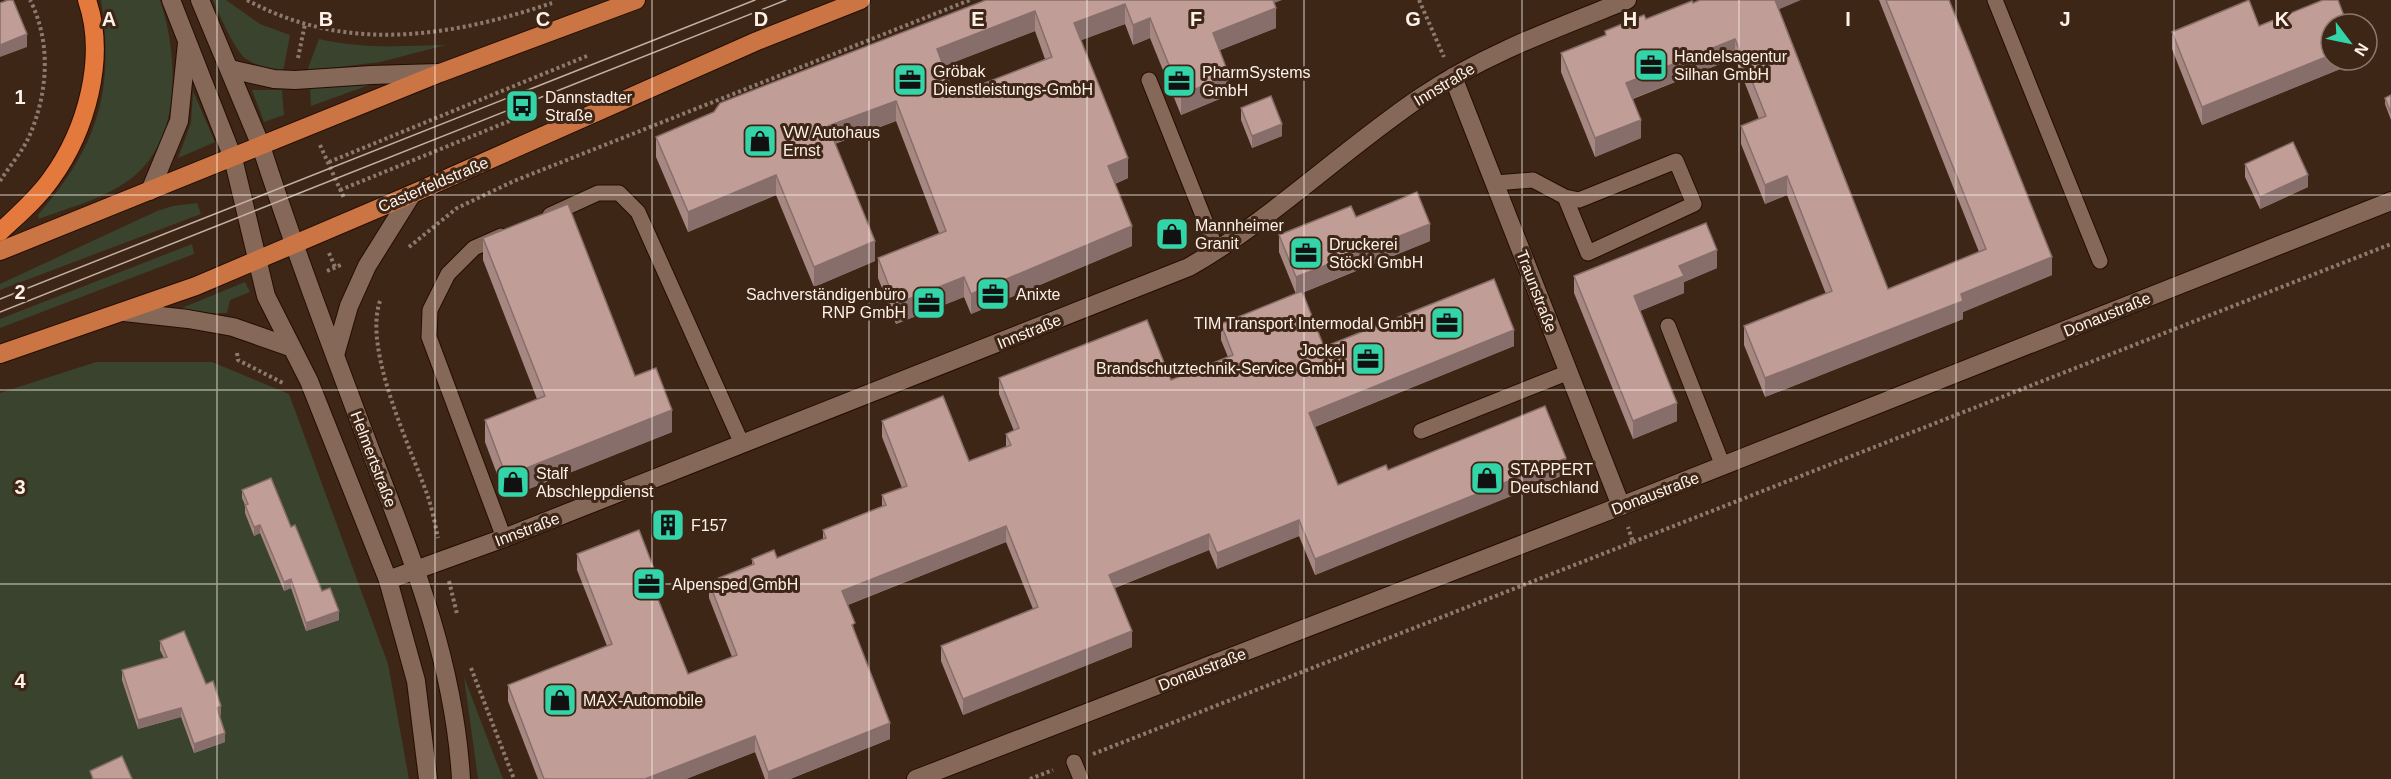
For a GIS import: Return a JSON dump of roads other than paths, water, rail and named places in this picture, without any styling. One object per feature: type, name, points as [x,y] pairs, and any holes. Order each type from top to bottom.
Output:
[{"type":"highway","points":[[0,232],[50,180],[68,154],[88,102],[94,53],[87,0]]},
{"type":"main road","points":[[0,251],[440,73],[636,0]]},
{"type":"main road","name":"Casterfeldstraße","points":[[0,354],[196,286],[412,194],[757,41],[861,0]]},
{"type":"street","points":[[171,0],[232,158]]},
{"type":"street","points":[[200,0],[261,146]]},
{"type":"street","name":"Innstraße","points":[[388,580],[504,538],[1190,267],[1272,212],[1397,114],[1453,77],[1497,53],[1627,0]]},
{"type":"street","points":[[150,191],[179,121],[187,41]]},
{"type":"street","points":[[230,69],[274,79],[295,80],[440,73]]},
{"type":"street","name":"Traunstraße","points":[[1453,77],[1621,506]]},
{"type":"street","name":"Helmertstraße","points":[[261,146],[293,244],[416,571],[446,667],[459,739],[461,779]]},
{"type":"street","name":"Helmertstraße","points":[[232,158],[266,296],[309,381],[388,580],[416,681],[428,779]]},
{"type":"street","points":[[335,355],[349,306],[367,266],[412,194]]},
{"type":"street","name":"Donaustraße","points":[[916,779],[1621,506],[2391,201]]},
{"type":"street","points":[[124,312],[233,327],[290,347]]},
{"type":"lane","points":[[1995,0],[2100,261]]},
{"type":"lane","points":[[1149,80],[1217,251]]},
{"type":"lane","points":[[1495,183],[1533,180],[1565,196],[1579,200],[1676,161],[1694,204],[1588,253],[1565,196]]},
{"type":"lane","points":[[536,221],[598,193],[619,193],[638,212],[742,444]]},
{"type":"lane","points":[[504,538],[429,337],[430,310],[448,274],[474,248],[515,230]]},
{"type":"lane","points":[[1668,326],[1723,466]]},
{"type":"lane","points":[[1422,431],[1569,372]]},
{"type":"lane","points":[[1074,762],[1081,779]]},
{"type":"tram line","points":[[0,299],[755,0]]},
{"type":"tram line","points":[[0,312],[786,0]]},
{"type":"place","name":"Handelsagentur Silhan GmbH","points":[[1651,65]]},
{"type":"place","name":"Gröbak Dienstleistungs-GmbH","points":[[910,80]]},
{"type":"place","name":"PharmSystems GmbH","points":[[1179,81]]},
{"type":"place","name":"Dannstadter Straße","points":[[522,106]]},
{"type":"place","name":"VW Autohaus Ernst","points":[[760,141]]},
{"type":"place","name":"Mannheimer Granit","points":[[1172,234]]},
{"type":"place","name":"Druckerei Stöckl GmbH","points":[[1306,253]]},
{"type":"place","name":"Anixte","points":[[993,294]]},
{"type":"place","name":"Sachverständigenbüro RNP GmbH","points":[[929,303]]},
{"type":"place","name":"TIM Transport Intermodal GmbH","points":[[1447,323]]},
{"type":"place","name":"Jockel Brandschutztechnik-Service GmbH","points":[[1368,359]]},
{"type":"place","name":"STAPPERT Deutschland","points":[[1487,478]]},
{"type":"place","name":"Stalf Abschleppdienst","points":[[513,482]]},
{"type":"place","name":"F157","points":[[668,525]]},
{"type":"place","name":"Alpensped GmbH","points":[[649,584]]},
{"type":"place","name":"MAX-Automobile","points":[[560,700]]}]
